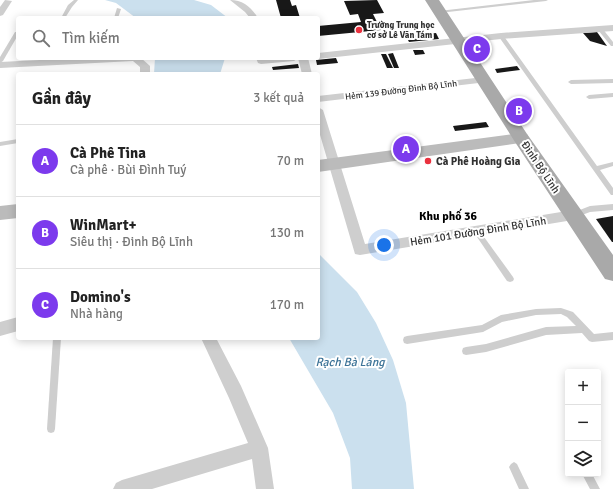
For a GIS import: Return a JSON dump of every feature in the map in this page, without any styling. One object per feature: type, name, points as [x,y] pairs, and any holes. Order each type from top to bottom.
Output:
[{"type":"main road","name":"Đinh Bộ Lĩnh","points":[[436,6],[457,41],[521,138],[613,272]]},
{"type":"street","points":[[234,0],[248,10],[252,16]]},
{"type":"street","points":[[0,14],[8,1]]},
{"type":"street","points":[[320,56],[501,36],[613,28]]},
{"type":"street","points":[[0,65],[46,60]]},
{"type":"street","points":[[137,60],[145,66],[145,72]]},
{"type":"street","points":[[261,60],[272,60]]},
{"type":"street","points":[[304,60],[306,72]]},
{"type":"street","name":"Hẻm 139 Đường Đinh Bộ Lĩnh","points":[[320,99],[484,80]]},
{"type":"street","points":[[320,124],[326,165],[521,138]]},
{"type":"street","name":"Hẻm 101 Đường Đinh Bộ Lĩnh","points":[[326,165],[360,250],[477,232],[573,215]]},
{"type":"street","points":[[0,213],[16,211]]},
{"type":"street","points":[[0,329],[16,325]]},
{"type":"street","points":[[209,340],[235,392],[259,448],[265,489]]},
{"type":"street","points":[[122,489],[259,448]]},
{"type":"lane","points":[[64,16],[70,6],[76,0]]},
{"type":"lane","points":[[436,6],[546,0]]},
{"type":"lane","points":[[117,16],[119,9]]},
{"type":"lane","points":[[600,29],[613,45]]},
{"type":"lane","points":[[0,61],[16,35]]},
{"type":"lane","points":[[501,36],[613,193]]},
{"type":"lane","points":[[571,82],[613,81]]},
{"type":"lane","points":[[589,97],[613,95]]},
{"type":"lane","points":[[0,144],[16,141]]},
{"type":"lane","points":[[596,169],[613,164]]},
{"type":"lane","points":[[573,215],[590,209],[613,207]]},
{"type":"lane","points":[[477,232],[510,279]]},
{"type":"lane","points":[[407,340],[483,328],[501,319],[536,312],[566,312],[592,338],[613,336]]},
{"type":"lane","points":[[466,351],[486,348],[546,331],[583,329]]},
{"type":"lane","points":[[51,429],[57,340]]},
{"type":"lane","points":[[514,467],[524,489]]},
{"type":"lane","points":[[589,477],[595,489]]},
{"type":"water","points":[[105,0],[194,0],[211,5],[225,16],[133,16],[116,3]]},
{"type":"water","points":[[155,60],[224,60],[221,72],[154,72]]},
{"type":"water","name":"Rạch Bà Láng","points":[[320,255],[357,292],[376,323],[393,360],[406,403],[414,489],[352,489],[350,458],[333,413],[290,340],[320,340]]},
{"type":"building","points":[[276,0],[290,0],[292,6],[296,5],[299,16],[280,16]]},
{"type":"building","points":[[377,0],[384,13],[373,14],[381,30],[320,36],[320,26],[361,22],[358,14],[350,15],[344,1]]},
{"type":"building","points":[[597,32],[607,46],[590,41],[583,33]]},
{"type":"building","points":[[436,33],[439,39],[409,42],[406,36]]},
{"type":"building","points":[[413,50],[423,50],[425,54],[415,55]]},
{"type":"building","points":[[393,53],[399,68],[394,68],[388,54]]},
{"type":"building","points":[[381,54],[386,54],[393,68],[387,68]]},
{"type":"building","points":[[336,58],[338,63],[317,65],[316,60]]},
{"type":"building","points":[[298,64],[299,68],[273,70],[272,67]]},
{"type":"building","points":[[517,66],[520,70],[497,73],[495,69]]},
{"type":"building","points":[[486,122],[489,127],[455,131],[453,126]]},
{"type":"building","points":[[613,216],[613,242],[612,242],[596,219]]},
{"type":"place","name":"Trường Trung học cơ sở Lê Văn Tám","points":[[359,30]]},
{"type":"place","name":"Domino's","points":[[477,49]]},
{"type":"place","name":"WinMart+","points":[[519,111]]},
{"type":"place","name":"Cà Phê Tina","points":[[406,149]]},
{"type":"place","name":"Cà Phê Hoàng Gia","points":[[428,161]]},
{"type":"district","name":"Khu phố 36","points":[[448,216]]}]
